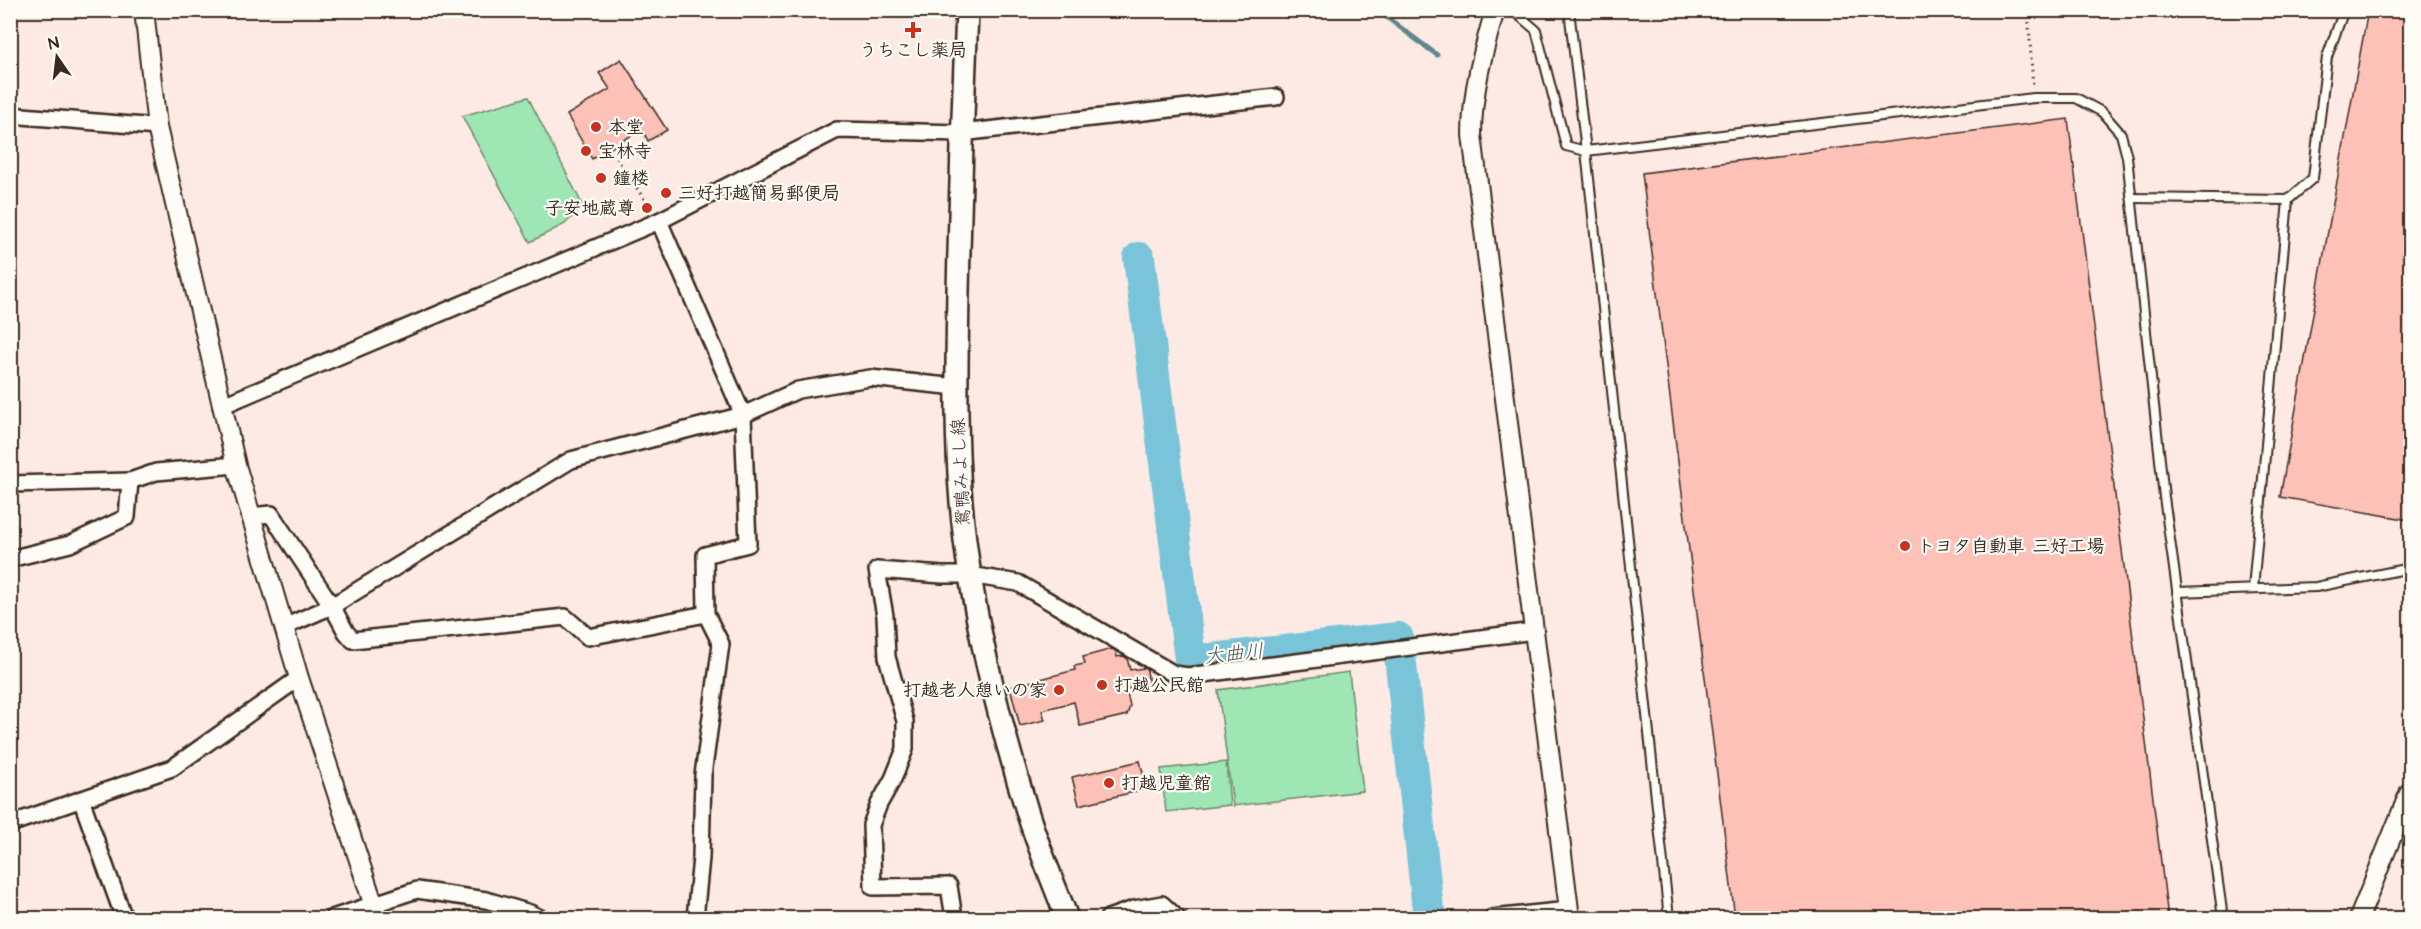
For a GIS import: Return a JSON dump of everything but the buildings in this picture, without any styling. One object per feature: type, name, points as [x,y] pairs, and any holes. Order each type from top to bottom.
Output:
[{"type":"main road","name":"鴛鴨みよし線","points":[[967,10],[961,133],[957,387],[961,501],[970,575],[987,665],[1029,816],[1067,918]]},
{"type":"street","points":[[144,10],[157,127],[236,465],[299,678],[376,911]]},
{"type":"street","points":[[1492,918],[1569,914],[1472,135],[1472,107],[1476,76],[1495,11]]},
{"type":"street","points":[[221,406],[659,221],[837,130],[961,133],[1276,97]]},
{"type":"street","points":[[10,115],[157,127]]},
{"type":"street","points":[[659,221],[743,415],[748,544],[705,555],[706,614],[721,644],[703,775],[701,858],[695,918]]},
{"type":"street","points":[[284,627],[332,606],[571,460],[743,415],[798,390],[870,378],[957,387]]},
{"type":"street","points":[[10,484],[130,481],[156,472],[236,465]]},
{"type":"street","points":[[10,559],[70,544],[127,517],[130,481]]},
{"type":"street","points":[[250,516],[271,514],[353,640],[565,617],[588,638],[706,614]]},
{"type":"street","points":[[954,918],[949,886],[873,887],[871,825],[905,749],[905,721],[887,657],[885,616],[877,570],[970,575],[1018,583],[1174,674],[1188,676],[1534,632]]},
{"type":"street","points":[[10,824],[172,768],[299,678]]},
{"type":"street","points":[[2359,918],[2410,790]]},
{"type":"street","points":[[81,799],[124,918]]},
{"type":"street","points":[[332,918],[376,911],[417,890],[486,900],[540,918]]},
{"type":"street","points":[[1108,918],[1134,909],[1162,904],[1177,918]]},
{"type":"lane","points":[[1569,10],[1669,918]]},
{"type":"lane","points":[[2132,198],[2288,200],[2313,178],[2327,57],[2344,10]]},
{"type":"lane","points":[[1495,11],[1515,12],[1536,30],[1566,146],[1586,151],[2034,98],[2076,98],[2102,112],[2121,134],[2127,157],[2132,198],[2164,497],[2223,918]]},
{"type":"lane","points":[[2253,589],[2288,200]]},
{"type":"lane","points":[[2177,592],[2316,586],[2410,568]]},
{"type":"path","points":[[2028,10],[2034,98]]},
{"type":"path","points":[[610,148],[659,221]]},
{"type":"path","points":[[2396,918],[2410,902]]},
{"type":"green space","points":[[528,97],[583,206],[565,224],[530,242],[462,116]]},
{"type":"green space","points":[[1349,672],[1363,791],[1233,806],[1218,690]]},
{"type":"green space","points":[[1226,762],[1230,805],[1166,812],[1161,769]]},
{"type":"waterway","points":[[1377,10],[1437,55]]},
{"type":"waterway","name":"大曲川","points":[[1139,258],[1190,659],[1212,659],[1398,638],[1428,909],[1433,918]]},
{"type":"place","name":"うちこし薬局","points":[[913,30]]},
{"type":"place","name":"本堂","points":[[596,127]]},
{"type":"place","name":"宝林寺","points":[[586,151]]},
{"type":"place","name":"鐘楼","points":[[601,178]]},
{"type":"place","name":"三好打越簡易郵便局","points":[[666,193]]},
{"type":"place","name":"子安地蔵尊","points":[[647,208]]},
{"type":"place","name":"トヨタ自動車 三好工場","points":[[1905,546]]},
{"type":"place","name":"打越公民館","points":[[1102,685]]},
{"type":"place","name":"打越老人憩いの家","points":[[1059,690]]},
{"type":"place","name":"打越児童館","points":[[1109,783]]}]
